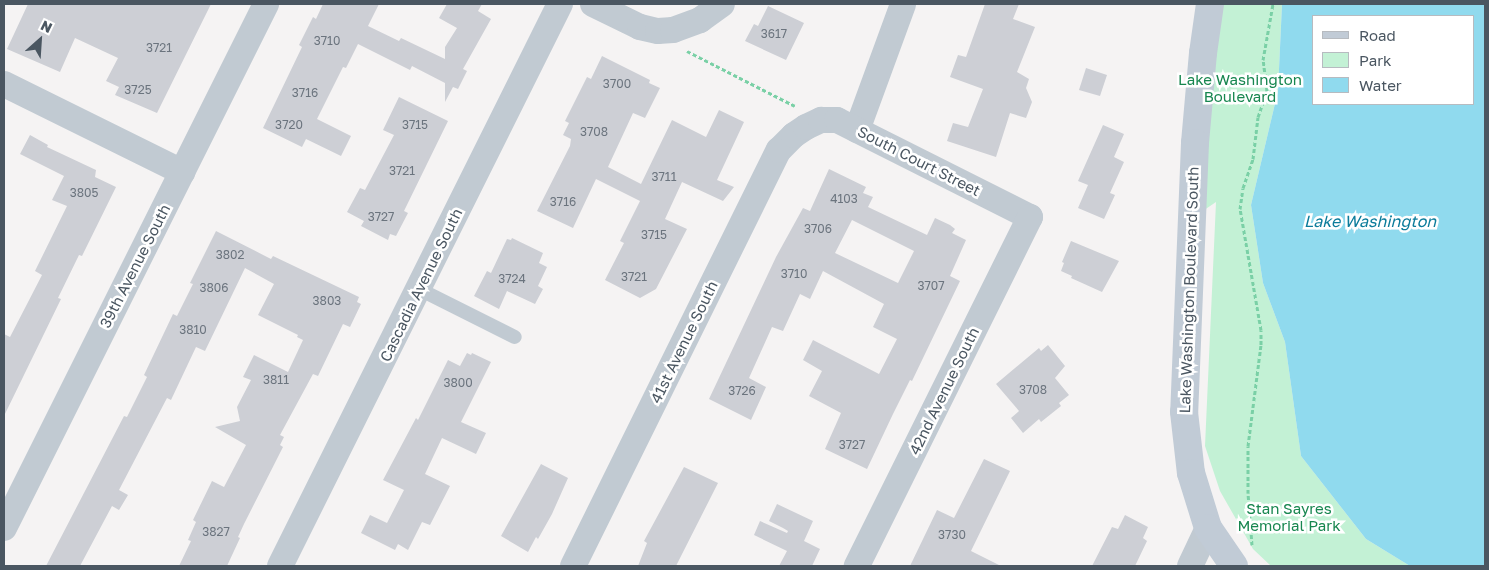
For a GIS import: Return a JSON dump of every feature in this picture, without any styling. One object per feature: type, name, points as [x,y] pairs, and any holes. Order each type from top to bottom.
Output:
[{"type":"main road","name":"Lake Washington Boulevard South","points":[[1210,4],[1203,53],[1195,143],[1184,368],[1184,412],[1191,474],[1208,528],[1234,566]]},
{"type":"street","name":"39th Avenue South","points":[[4,528],[266,4]]},
{"type":"street","name":"Cascadia Avenue South","points":[[280,566],[560,4]]},
{"type":"street","points":[[593,4],[640,27],[658,31],[679,40],[700,20],[722,4]]},
{"type":"street","points":[[857,130],[902,4]]},
{"type":"street","points":[[4,84],[182,172]]},
{"type":"street","name":"South Court Street","points":[[806,127],[821,120],[837,120],[1030,217]]},
{"type":"street","name":"41st Avenue South","points":[[573,566],[779,150],[794,135],[806,127]]},
{"type":"street","name":"42nd Avenue South","points":[[857,566],[1030,217]]},
{"type":"street","points":[[1190,566],[1208,528]]},
{"type":"lane","points":[[419,289],[515,337]]},
{"type":"path","points":[[1252,546],[1248,493],[1248,453],[1261,330],[1240,209],[1243,188],[1252,166],[1258,116],[1264,105],[1267,91],[1263,60],[1273,4]]},
{"type":"path","points":[[679,40],[788,101]]},
{"type":"green space","name":"Stan Sayres Memorial Park","points":[[1211,4],[1282,4],[1278,91],[1251,205],[1263,283],[1285,342],[1301,456],[1366,539],[1410,566],[1271,566],[1253,549],[1220,491],[1205,446],[1216,202],[1191,219]]},
{"type":"water","name":"Lake Washington","points":[[1282,4],[1485,4],[1485,566],[1410,566],[1366,539],[1301,456],[1285,342],[1263,283],[1251,205],[1278,91]]},
{"type":"building","points":[[28,4],[211,4],[157,113],[115,95],[119,87],[106,81],[118,58],[75,38],[60,72],[7,49]]},
{"type":"building","points":[[323,4],[379,4],[368,26],[399,41],[401,38],[445,59],[445,47],[457,28],[439,18],[447,4],[482,4],[478,11],[491,19],[463,69],[467,71],[458,89],[453,87],[445,102],[445,83],[412,66],[410,70],[358,44],[346,68],[343,67],[317,119],[351,136],[341,156],[306,139],[302,147],[263,128],[302,47],[299,45],[313,17],[316,19]]},
{"type":"building","points":[[985,4],[1019,4],[1013,19],[1035,27],[1017,72],[1029,79],[1026,88],[1032,102],[1026,118],[1010,113],[996,157],[947,141],[953,123],[968,127],[983,89],[950,77],[958,55],[966,57]]},
{"type":"building","points":[[768,6],[804,23],[786,60],[745,41],[754,24],[758,26]]},
{"type":"building","points":[[602,56],[650,80],[649,83],[660,88],[645,118],[633,113],[608,167],[641,184],[672,120],[706,137],[719,110],[744,122],[717,180],[734,187],[723,201],[682,182],[665,219],[687,229],[656,289],[640,298],[605,280],[624,243],[620,241],[640,201],[596,179],[573,228],[537,211],[570,146],[571,139],[563,135],[569,123],[565,121],[587,77],[591,79]]},
{"type":"building","points":[[1086,68],[1107,75],[1100,96],[1079,90]]},
{"type":"building","points":[[399,97],[448,121],[404,211],[408,213],[396,236],[390,234],[388,240],[361,226],[364,221],[347,212],[360,188],[365,190],[394,135],[383,130]]},
{"type":"building","points":[[1103,125],[1124,134],[1114,157],[1124,162],[1110,193],[1115,195],[1104,219],[1078,208],[1088,185],[1078,181]]},
{"type":"building","points":[[30,135],[48,145],[47,147],[96,170],[95,177],[116,187],[82,256],[79,255],[58,298],[61,299],[4,416],[4,334],[10,337],[42,275],[35,271],[67,206],[52,200],[64,176],[20,154]]},
{"type":"building","points":[[829,169],[866,187],[863,193],[873,197],[868,207],[927,235],[935,218],[950,225],[955,229],[952,233],[966,240],[950,276],[960,281],[867,469],[825,449],[841,413],[809,396],[822,371],[803,360],[813,340],[879,374],[897,339],[873,327],[884,304],[823,271],[810,299],[800,294],[783,331],[772,327],[749,378],[766,387],[751,420],[709,399],[776,257],[803,208],[810,211]],"holes":[[[852,220],[914,251],[898,283],[835,253]]]},
{"type":"building","points":[[216,231],[271,259],[273,256],[359,297],[357,302],[361,304],[350,327],[343,324],[318,376],[313,374],[280,435],[284,437],[280,445],[283,447],[244,524],[238,537],[240,538],[227,566],[179,566],[191,541],[188,540],[196,522],[193,520],[212,481],[224,487],[246,445],[215,427],[240,421],[237,407],[251,380],[243,377],[254,355],[288,372],[303,340],[297,337],[298,335],[258,315],[274,284],[245,268],[205,351],[196,347],[171,400],[167,398],[119,490],[128,495],[119,510],[112,506],[80,566],[46,566],[124,416],[127,417],[147,377],[144,375],[173,314],[177,316],[193,284],[190,283]]},
{"type":"building","points":[[512,238],[543,253],[539,263],[547,267],[538,286],[543,289],[535,304],[507,291],[499,309],[474,296],[487,271],[491,273],[507,239],[511,240]]},
{"type":"building","points":[[1071,241],[1119,261],[1102,292],[1071,278],[1072,276],[1061,271],[1064,263],[1062,262]]},
{"type":"building","points":[[1048,345],[1065,366],[1055,378],[1069,395],[1059,403],[1061,406],[1041,422],[1039,419],[1023,433],[1011,418],[1019,411],[996,384],[1039,348],[1041,351]]},
{"type":"building","points":[[467,353],[471,355],[472,353],[491,362],[461,422],[486,433],[476,454],[442,438],[425,474],[450,486],[430,525],[422,522],[408,550],[398,544],[395,550],[361,533],[370,515],[387,523],[404,490],[383,480],[416,418],[418,420],[448,360],[460,366]]},
{"type":"building","points":[[984,459],[1010,471],[971,551],[1001,566],[910,566],[937,510],[954,518]]},
{"type":"building","points":[[541,464],[568,478],[552,514],[538,539],[536,537],[528,552],[501,536]]},
{"type":"building","points":[[684,467],[718,483],[676,566],[638,566],[647,543],[644,541]]},
{"type":"building","points":[[777,504],[813,521],[804,541],[820,549],[812,566],[779,566],[787,551],[754,535],[760,521],[787,533],[788,531],[769,521]]},
{"type":"building","points":[[1125,515],[1148,527],[1143,538],[1147,541],[1135,566],[1092,566],[1112,527],[1118,529]]},
{"type":"park label","name":"Lake Washington Boulevard","points":[[1240,88]]}]
